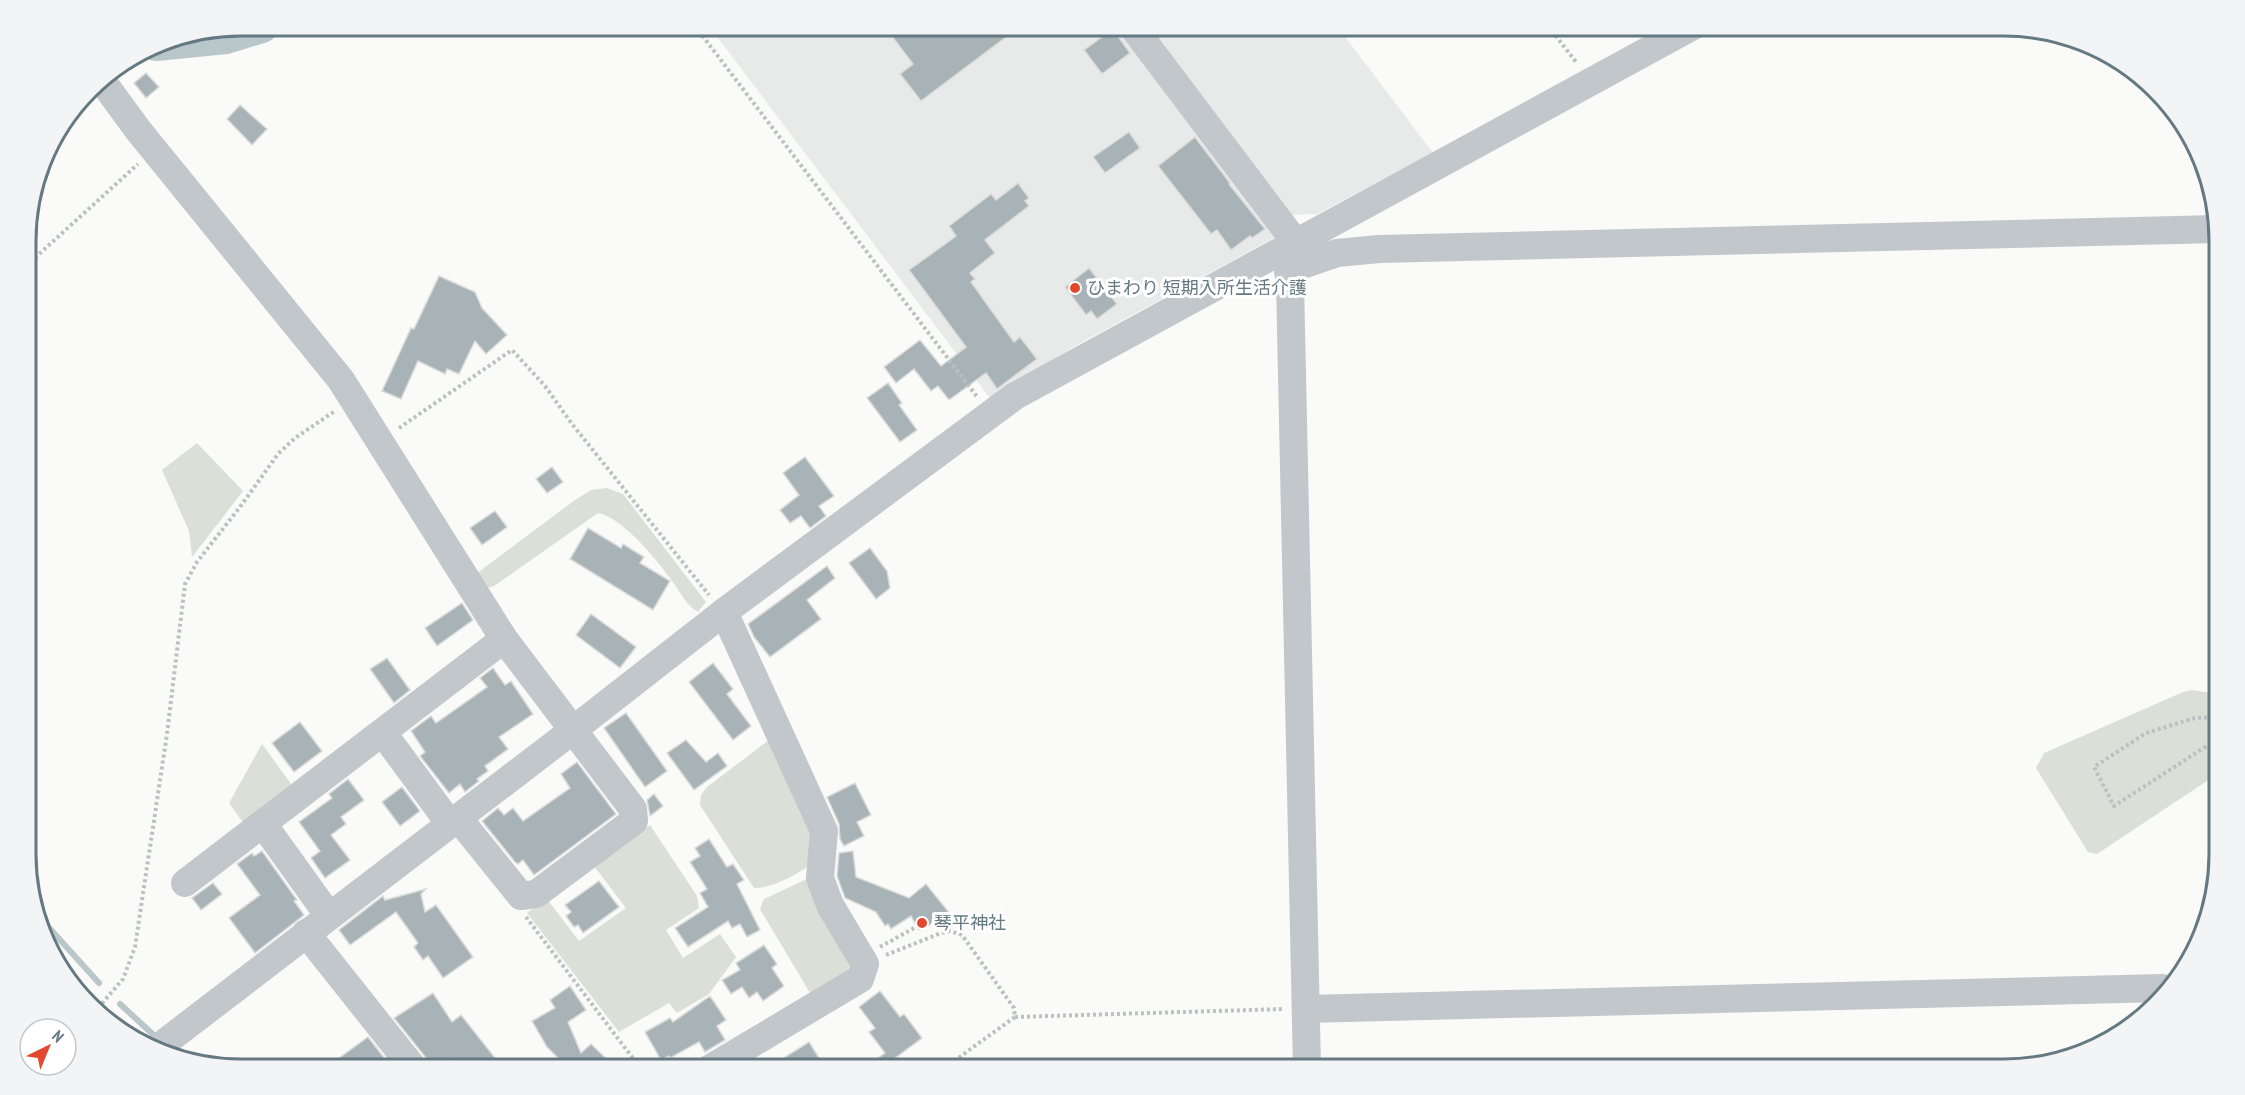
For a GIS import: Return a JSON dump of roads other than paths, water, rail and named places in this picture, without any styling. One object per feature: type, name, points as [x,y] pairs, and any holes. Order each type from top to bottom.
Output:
[{"type":"street","points":[[1139,36],[1290,254],[1308,1059]]},
{"type":"street","points":[[164,1042],[724,612],[1015,396],[1290,254],[1675,36]]},
{"type":"street","points":[[107,87],[154,149],[341,380],[504,639],[633,809],[634,821],[536,894],[521,896],[454,821],[383,733]]},
{"type":"street","points":[[1290,254],[1379,249],[2208,229]]},
{"type":"street","points":[[724,612],[825,831],[820,878],[830,905],[863,961],[860,979],[726,1059]]},
{"type":"street","points":[[185,883],[504,639]]},
{"type":"street","points":[[263,824],[329,916]]},
{"type":"street","points":[[306,933],[405,1059]]},
{"type":"street","points":[[1306,1009],[2159,988]]},
{"type":"waterway","points":[[210,39],[229,36]]},
{"type":"waterway","points":[[51,930],[99,983]]},
{"type":"waterway","points":[[120,1004],[158,1039]]},
{"type":"place","name":"ひまわり 短期入所生活介護","points":[[1075,288]]},
{"type":"place","name":"琴平神社","points":[[922,923]]}]
